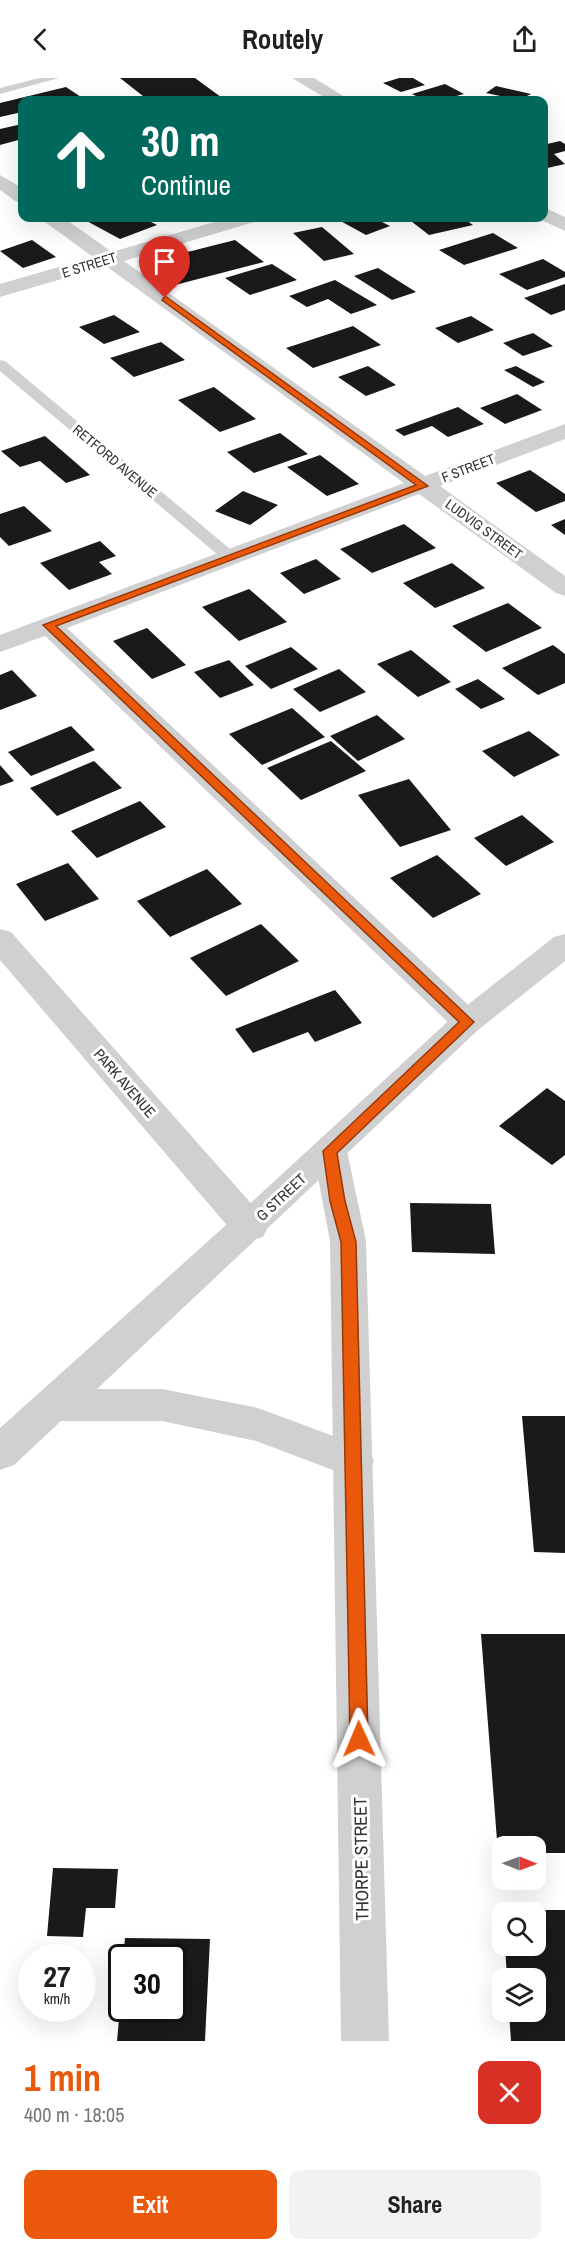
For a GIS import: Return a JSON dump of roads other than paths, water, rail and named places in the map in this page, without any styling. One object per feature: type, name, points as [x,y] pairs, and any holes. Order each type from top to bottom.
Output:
[{"type":"street","points":[[301,78],[334,96]]},
{"type":"street","points":[[0,181],[18,194]]},
{"type":"street","points":[[548,216],[565,225]]},
{"type":"street","name":"LUDVIG STREET","points":[[58,222],[565,588]]},
{"type":"street","name":"E STREET","points":[[0,291],[233,222]]},
{"type":"street","name":"F STREET","points":[[0,644],[565,431]]},
{"type":"street","points":[[49,625],[467,1022]]},
{"type":"street","name":"PARK AVENUE","points":[[0,940],[249,1227]]},
{"type":"street","name":"G STREET","points":[[0,1453],[249,1227],[467,1022],[565,945]]},
{"type":"street","name":"THORPE STREET","points":[[330,1151],[338,1201],[348,1242],[365,2041]]},
{"type":"street","points":[[52,1406],[162,1405],[258,1425],[354,1461]]},
{"type":"lane","points":[[0,91],[53,78]]},
{"type":"lane","name":"RETFORD AVENUE","points":[[0,364],[230,557]]}]
